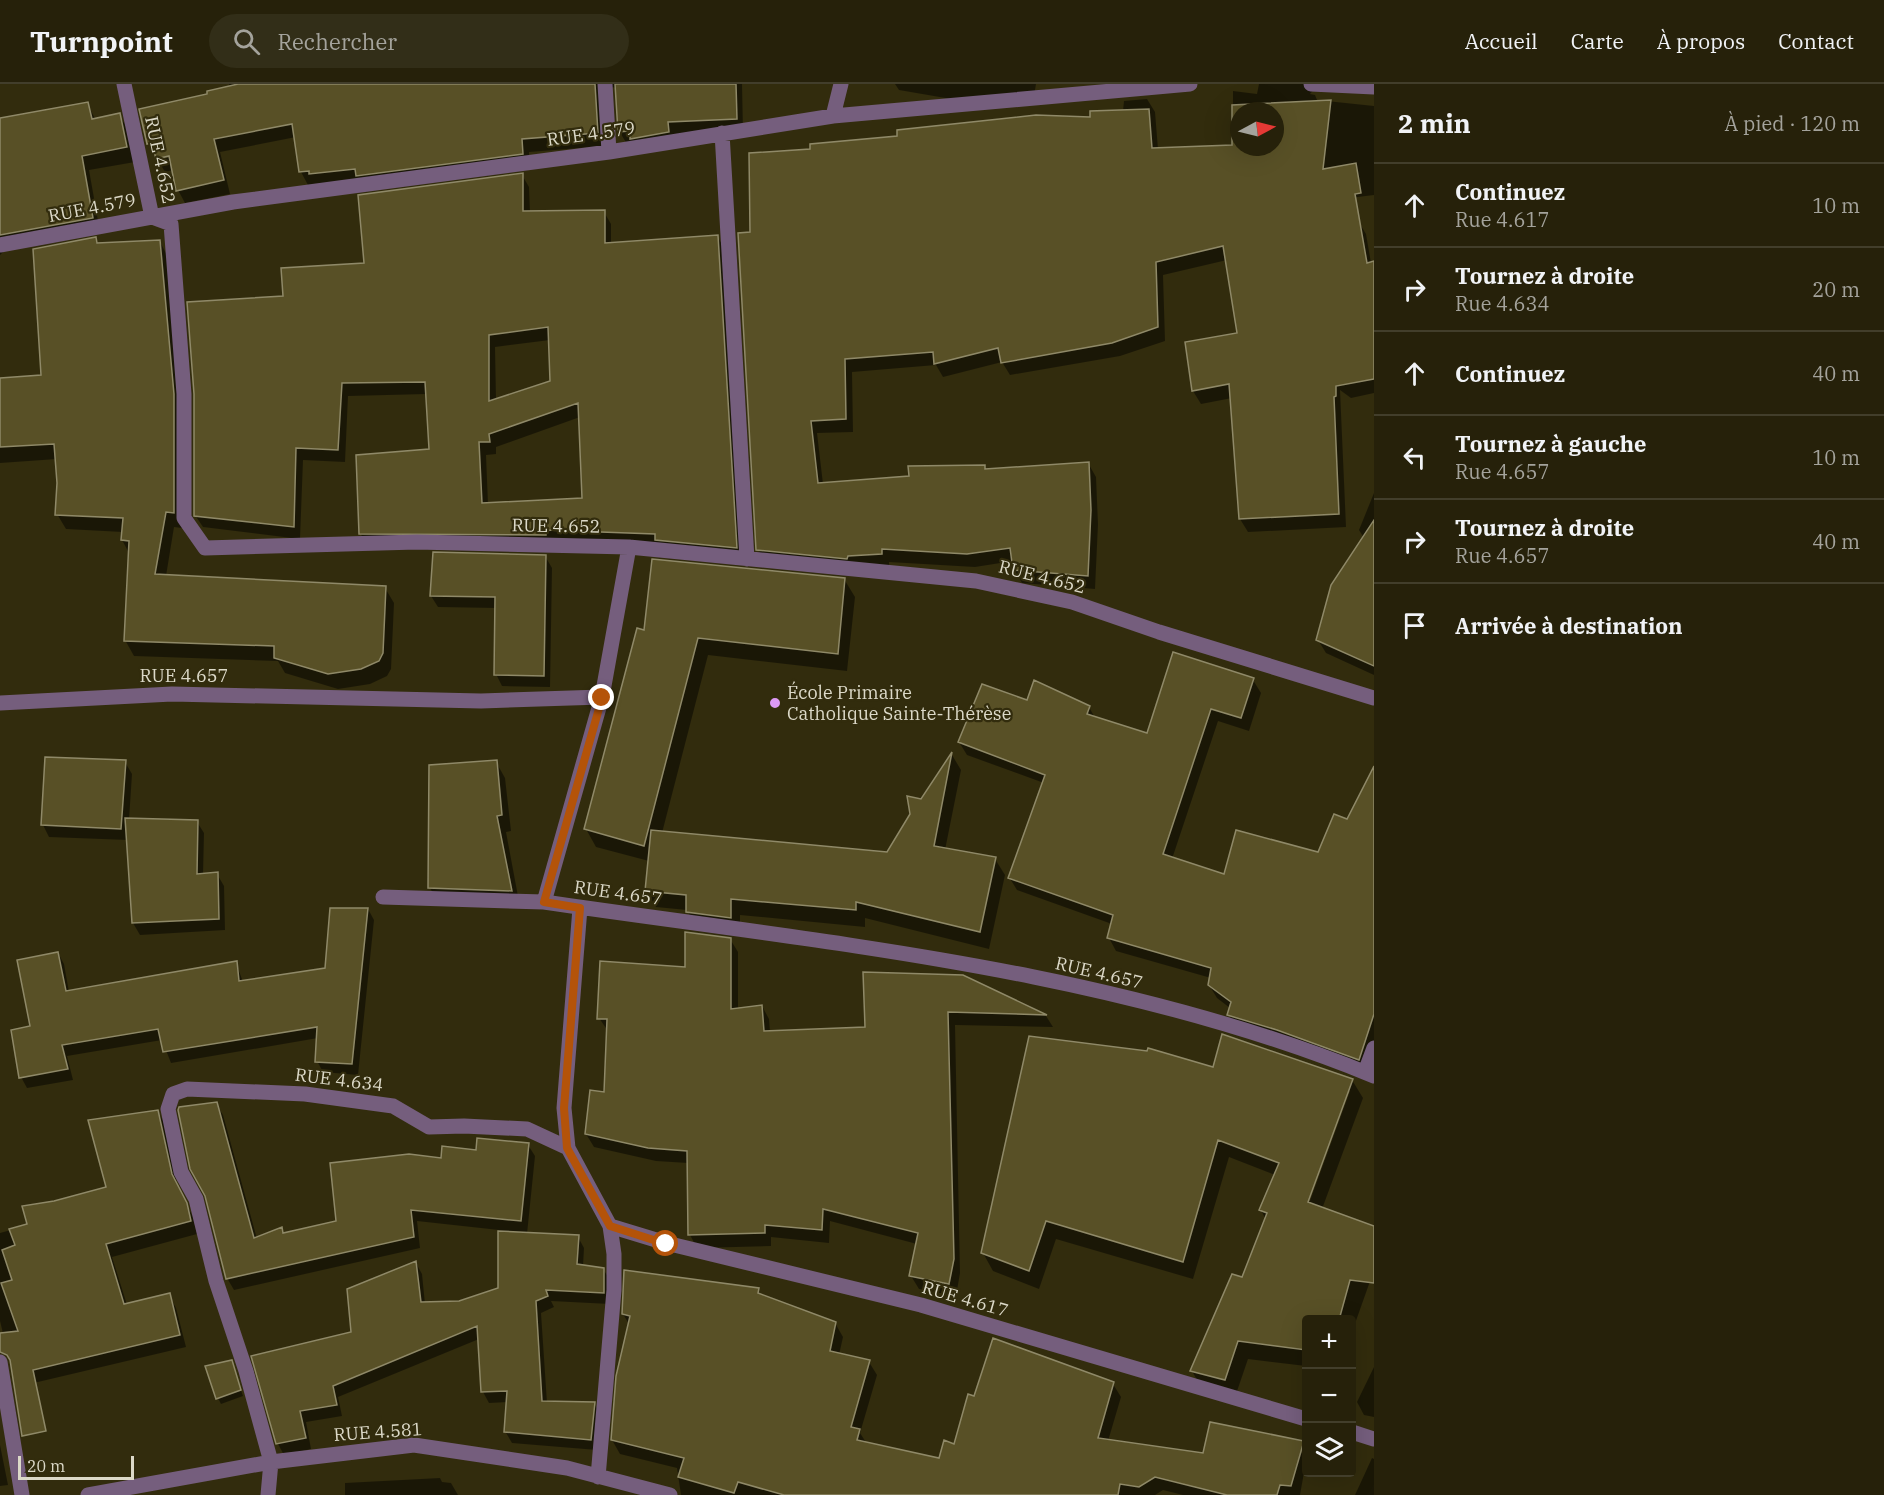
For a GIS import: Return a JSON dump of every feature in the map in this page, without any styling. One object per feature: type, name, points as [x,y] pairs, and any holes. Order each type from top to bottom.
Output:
[{"type":"street","name":"RUE 4.652","points":[[124,84],[152,217],[171,224],[184,394],[184,518],[205,548],[417,542],[629,547],[976,581],[1072,602],[1159,632],[1374,698]]},
{"type":"street","points":[[605,84],[609,152]]},
{"type":"street","points":[[833,116],[841,84]]},
{"type":"street","name":"RUE 4.579","points":[[0,245],[232,202],[609,152],[833,116],[1190,84]]},
{"type":"street","points":[[1311,84],[1374,87]]},
{"type":"street","points":[[722,133],[747,559]]},
{"type":"street","points":[[602,698],[629,547]]},
{"type":"street","name":"RUE 4.657","points":[[0,703],[172,694],[481,701],[602,698],[544,902],[825,940],[991,968],[1137,1001],[1273,1038],[1369,1074]]},
{"type":"street","points":[[383,897],[544,902]]},
{"type":"street","points":[[580,908],[564,1108],[567,1148],[610,1226],[614,1290],[598,1477]]},
{"type":"street","points":[[1369,1074],[1374,1048]]},
{"type":"street","name":"RUE 4.634","points":[[268,1495],[271,1462],[246,1371],[216,1281],[196,1199],[181,1172],[168,1109],[173,1094],[187,1089],[281,1093],[393,1106],[429,1127],[527,1129],[567,1148]]},
{"type":"street","name":"RUE 4.617","points":[[610,1226],[666,1244],[921,1305],[1302,1418]]},
{"type":"street","points":[[0,1362],[22,1495]]},
{"type":"street","points":[[1356,1433],[1374,1439]]},
{"type":"street","name":"RUE 4.581","points":[[88,1495],[271,1462],[414,1445],[567,1468],[670,1495]]},
{"type":"building","points":[[238,84],[595,84],[598,133],[522,139],[523,154],[356,176],[355,169],[309,174],[309,171],[299,172],[292,124],[214,139],[224,180],[176,191],[169,156],[156,159],[152,143],[147,144],[139,109],[207,94],[207,91]]},
{"type":"building","points":[[615,84],[736,84],[737,119],[668,122],[669,132],[630,139],[630,131],[618,132]]},
{"type":"building","points":[[1331,100],[1323,169],[1356,163],[1361,193],[1355,194],[1367,263],[1374,261],[1374,379],[1336,386],[1334,397],[1339,514],[1239,519],[1229,384],[1192,391],[1185,342],[1237,333],[1223,246],[1156,262],[1158,327],[1112,343],[1001,363],[998,348],[934,364],[933,352],[845,359],[846,419],[811,421],[818,483],[909,476],[908,466],[985,465],[985,469],[1089,462],[1091,510],[1088,576],[1013,570],[1010,548],[967,554],[882,549],[882,554],[848,556],[847,559],[756,550],[738,233],[750,232],[749,153],[810,149],[810,144],[897,136],[897,130],[1036,115],[1090,117],[1090,111],[1149,109],[1152,148],[1230,145],[1230,156],[1284,156],[1284,102]]},
{"type":"building","points":[[88,102],[92,119],[120,113],[127,147],[82,156],[93,218],[0,235],[0,118]]},
{"type":"building","points":[[523,173],[523,211],[605,210],[605,243],[718,235],[737,548],[655,540],[655,534],[546,530],[546,535],[359,534],[356,455],[429,449],[425,382],[342,383],[338,450],[296,448],[294,527],[194,516],[194,394],[187,302],[283,296],[281,268],[364,263],[358,195]],"holes":[[[548,327],[550,381],[489,401],[489,335]],[[578,403],[582,498],[482,503],[479,442],[490,442],[489,434]]]},
{"type":"building","points":[[96,237],[97,243],[160,240],[174,394],[174,513],[166,512],[155,574],[386,586],[383,653],[379,661],[361,669],[328,674],[274,658],[274,646],[124,641],[129,541],[121,540],[123,518],[55,515],[57,483],[54,444],[0,447],[0,378],[41,375],[33,249]]},
{"type":"building","points":[[1374,520],[1374,666],[1316,640],[1331,585]]},
{"type":"building","points":[[433,552],[546,555],[544,676],[494,675],[495,597],[430,596]]},
{"type":"building","points":[[652,559],[845,578],[838,654],[698,638],[644,846],[584,829],[637,628],[644,630]]},
{"type":"building","points":[[1173,652],[1254,678],[1241,718],[1211,709],[1163,854],[1224,874],[1236,830],[1318,852],[1334,814],[1347,819],[1374,766],[1374,1014],[1359,1060],[1277,1030],[1227,1015],[1231,1002],[1208,985],[1211,968],[1107,938],[1113,915],[1008,878],[1045,775],[958,742],[982,684],[1027,700],[1034,680],[1090,706],[1087,714],[1147,733]]},
{"type":"building","points":[[952,752],[934,846],[996,857],[980,932],[856,902],[856,910],[731,899],[731,918],[686,912],[686,895],[645,891],[651,830],[887,852],[910,814],[907,796],[921,799]]},
{"type":"building","points":[[45,757],[126,760],[121,829],[41,825]]},
{"type":"building","points":[[497,760],[502,815],[497,816],[512,891],[428,888],[429,765]]},
{"type":"building","points":[[125,818],[198,820],[197,874],[218,872],[219,919],[132,923]]},
{"type":"building","points":[[330,908],[368,908],[352,1064],[315,1062],[317,1027],[163,1052],[158,1029],[62,1045],[68,1069],[19,1078],[11,1030],[30,1026],[17,960],[58,952],[66,991],[237,961],[239,981],[325,968]]},
{"type":"building","points":[[685,932],[731,938],[731,1009],[762,1005],[764,1031],[865,1027],[863,972],[963,975],[1047,1015],[948,1012],[954,1259],[949,1284],[909,1276],[918,1233],[823,1209],[822,1230],[765,1225],[765,1233],[688,1235],[687,1151],[648,1148],[585,1134],[590,1090],[604,1092],[607,1019],[597,1019],[600,961],[685,967]]},
{"type":"building","points":[[1222,1034],[1353,1079],[1308,1202],[1374,1226],[1374,1283],[1350,1280],[1340,1315],[1302,1315],[1302,1349],[1238,1341],[1225,1380],[1190,1371],[1232,1274],[1242,1277],[1267,1213],[1259,1210],[1279,1163],[1218,1140],[1183,1262],[1046,1221],[1029,1271],[981,1253],[1029,1036],[1147,1051],[1148,1048],[1213,1067]]},
{"type":"building","points":[[217,1102],[254,1238],[282,1227],[283,1233],[336,1221],[330,1163],[409,1154],[441,1158],[442,1146],[476,1150],[477,1138],[529,1143],[521,1221],[411,1210],[414,1237],[226,1279],[205,1196],[190,1169],[178,1110],[179,1107]]},
{"type":"building","points":[[158,1110],[172,1174],[187,1203],[191,1221],[106,1244],[124,1304],[170,1293],[180,1335],[33,1370],[46,1431],[22,1436],[10,1360],[7,1355],[0,1352],[0,1333],[18,1331],[1,1283],[12,1280],[2,1250],[15,1245],[9,1229],[27,1224],[22,1206],[54,1201],[106,1187],[88,1120]]},
{"type":"building","points":[[498,1231],[579,1235],[577,1264],[604,1268],[604,1293],[546,1290],[548,1296],[536,1301],[542,1401],[595,1402],[591,1440],[504,1432],[507,1391],[481,1392],[477,1326],[333,1386],[337,1405],[300,1411],[306,1438],[276,1444],[251,1356],[351,1332],[347,1289],[416,1261],[421,1302],[459,1301],[498,1288]]},
{"type":"building","points":[[624,1270],[759,1288],[758,1293],[836,1322],[830,1351],[870,1360],[851,1427],[860,1429],[857,1440],[939,1458],[944,1440],[954,1444],[968,1394],[974,1396],[993,1338],[1114,1382],[1098,1438],[1203,1453],[1210,1422],[1302,1441],[1302,1448],[1291,1486],[1280,1485],[1277,1495],[1227,1495],[1155,1477],[1139,1487],[1120,1484],[1118,1495],[784,1495],[738,1482],[734,1493],[678,1477],[684,1458],[611,1440],[616,1376],[630,1316],[622,1314]]},
{"type":"building","points":[[232,1360],[241,1390],[216,1399],[205,1366]]},
{"type":"place","name":"École Primaire Catholique Sainte-Thérèse","points":[[775,703]]},
{"type":"route","points":[[602,698],[544,902],[580,908],[564,1108],[567,1148],[572,1161],[602,1208],[610,1226],[666,1244]]}]
